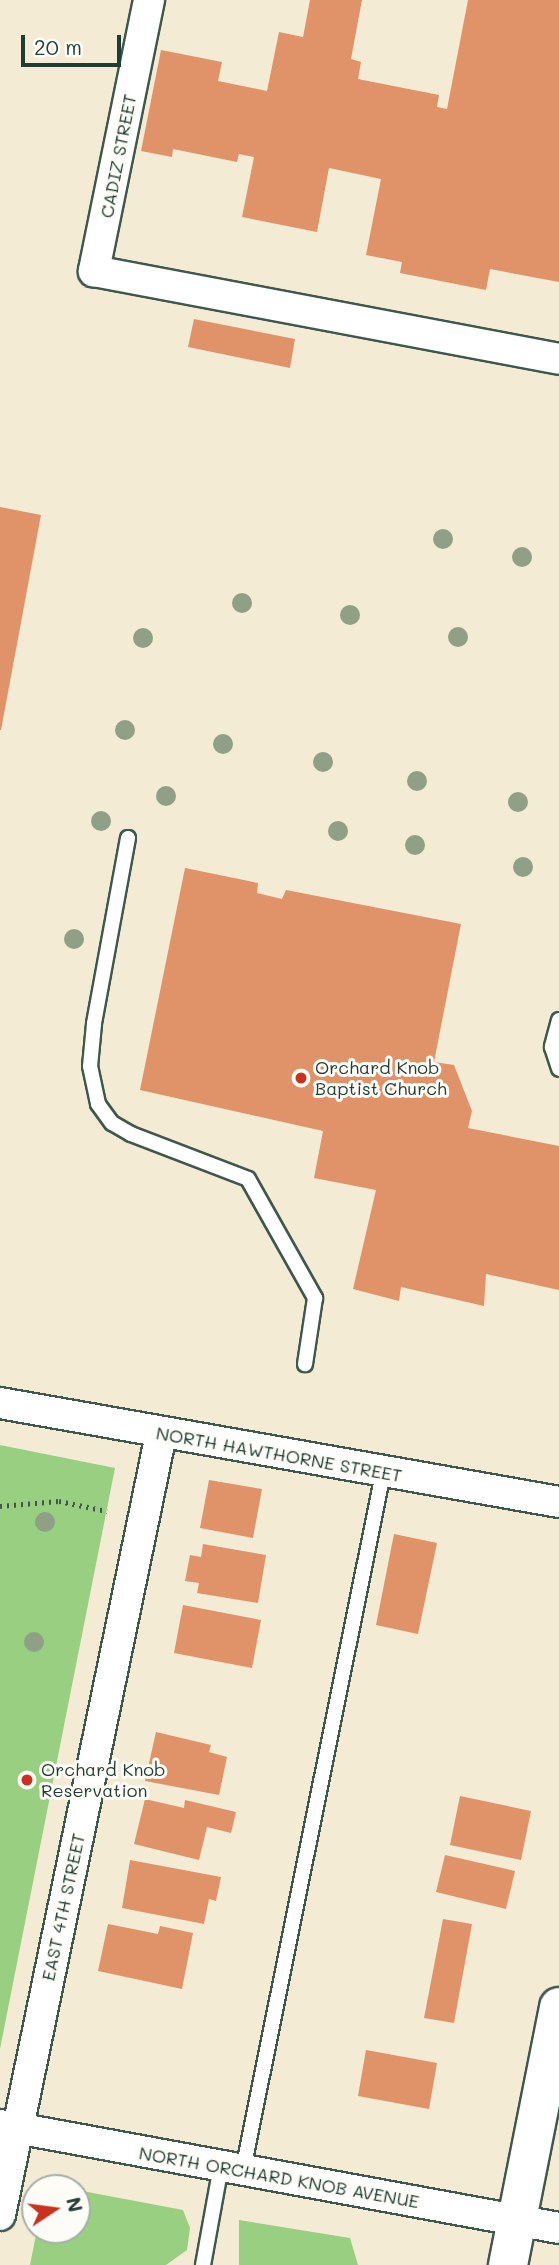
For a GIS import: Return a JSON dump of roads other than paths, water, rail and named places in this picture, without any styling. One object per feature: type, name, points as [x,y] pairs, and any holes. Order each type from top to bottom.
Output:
[{"type":"main road","points":[[508,2265],[559,2007]]},
{"type":"street","name":"CADIZ STREET","points":[[149,0],[94,271],[559,359]]},
{"type":"street","name":"NORTH HAWTHORNE STREET","points":[[0,1403],[161,1434],[559,1502]]},
{"type":"street","name":"EAST 4TH STREET","points":[[0,2215],[9,2127],[161,1434]]},
{"type":"street","name":"NORTH ORCHARD KNOB AVENUE","points":[[9,2127],[559,2228]]},
{"type":"lane","points":[[128,838],[94,1024],[90,1066],[98,1104],[111,1123],[131,1134],[248,1179],[315,1298],[305,1364]]},
{"type":"lane","points":[[559,1020],[552,1047],[559,1069]]},
{"type":"lane","points":[[203,2265],[232,2168],[383,1473]]},
{"type":"place","name":"Orchard Knob Baptist Church","points":[[301,1078]]},
{"type":"place","name":"Orchard Knob Reservation","points":[[27,1780]]}]
